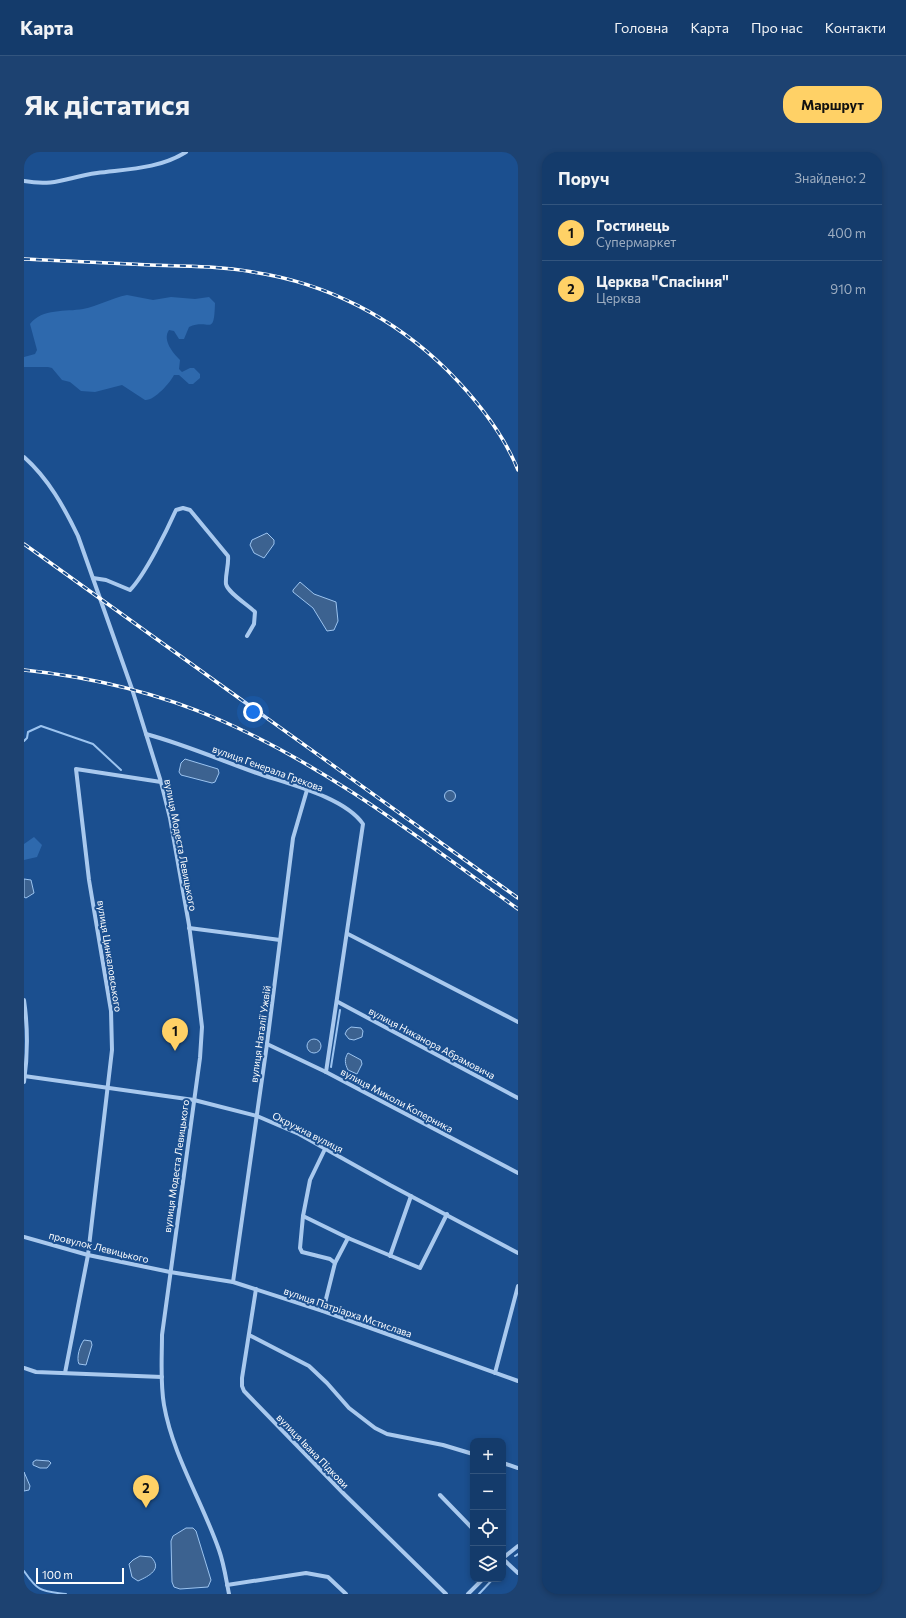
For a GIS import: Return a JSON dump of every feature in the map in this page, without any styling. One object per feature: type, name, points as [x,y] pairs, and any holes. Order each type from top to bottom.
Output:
[{"type":"street","points":[[24,181],[38,184],[56,184],[95,174],[138,169],[163,164],[186,152]]},
{"type":"street","points":[[24,457],[33,465],[49,485],[67,513],[93,578],[106,580],[130,590],[142,573],[176,510],[183,508],[190,510],[228,556],[226,584],[230,592],[245,602],[255,612],[254,624],[247,636]]},
{"type":"street","name":"вулиця Модеста Левицького","points":[[93,578],[161,782],[170,818],[189,928],[202,1027],[200,1058],[162,1335],[162,1376],[164,1405],[175,1441],[185,1472],[219,1550],[229,1594]]},
{"type":"street","name":"вулиця Генерала Грекова","points":[[146,734],[169,740],[315,792],[349,810],[363,824],[338,1002],[326,1072]]},
{"type":"street","name":"вулиця Цинкаловського","points":[[65,1373],[88,1255],[112,1050],[111,1011],[90,880],[76,769],[161,782]]},
{"type":"street","name":"вулиця Наталії Ужвій","points":[[233,1282],[267,1044],[293,838],[307,790]]},
{"type":"street","points":[[189,928],[244,934],[280,940]]},
{"type":"street","points":[[348,934],[518,1022]]},
{"type":"street","points":[[24,1000],[27,1021],[27,1052],[24,1082]]},
{"type":"street","name":"вулиця Никанора Абрамовича","points":[[338,1002],[518,1098]]},
{"type":"street","name":"вулиця Миколи Коперника","points":[[267,1044],[326,1072],[518,1173]]},
{"type":"street","name":"Окружна вулиця","points":[[24,1076],[194,1100],[257,1116],[298,1134],[518,1253]]},
{"type":"street","points":[[325,1149],[310,1180],[303,1216],[300,1248],[302,1252],[330,1259],[335,1263]]},
{"type":"street","points":[[390,1256],[411,1196]]},
{"type":"street","points":[[303,1216],[348,1238],[420,1268],[447,1214]]},
{"type":"street","name":"провулок Левицького","points":[[24,1237],[88,1255],[170,1272]]},
{"type":"street","points":[[323,1311],[335,1263],[348,1238]]},
{"type":"street","name":"вулиця Патріарха Мстислава","points":[[170,1272],[233,1282],[256,1289],[323,1311],[518,1381]]},
{"type":"street","points":[[494,1373],[518,1286]]},
{"type":"street","name":"вулиця Івана Підкови","points":[[256,1289],[242,1378],[242,1386],[244,1391],[345,1495],[446,1594]]},
{"type":"street","points":[[249,1335],[309,1366],[319,1374],[349,1408],[375,1428],[387,1434],[443,1445],[470,1453]]},
{"type":"street","points":[[24,1368],[36,1372],[162,1376]]},
{"type":"street","points":[[506,1464],[518,1468]]},
{"type":"street","points":[[440,1495],[470,1526]]},
{"type":"street","points":[[506,1556],[518,1546]]},
{"type":"street","points":[[506,1562],[518,1573]]},
{"type":"street","points":[[227,1585],[306,1573],[328,1577],[346,1594]]},
{"type":"street","points":[[468,1594],[480,1582]]},
{"type":"shaded area","points":[[127,295],[153,300],[171,297],[195,299],[209,297],[215,303],[212,324],[202,324],[189,327],[184,339],[179,339],[174,331],[169,330],[167,334],[169,346],[180,360],[179,369],[182,372],[190,368],[194,368],[200,374],[200,378],[193,384],[189,384],[179,375],[174,375],[157,395],[149,400],[145,400],[122,385],[95,392],[81,391],[70,382],[62,380],[52,368],[24,367],[24,357],[35,354],[37,350],[30,324],[35,319],[48,313],[89,308]]},
{"type":"shaded area","points":[[267,533],[274,540],[274,544],[264,558],[254,553],[250,545],[252,540]]},
{"type":"shaded area","points":[[300,582],[314,594],[336,602],[338,621],[334,630],[327,631],[313,608],[293,592]]},
{"type":"shaded area","points":[[185,759],[218,769],[219,773],[215,782],[212,783],[181,775],[179,772],[181,763]]},
{"type":"shaded area","points":[[448,791],[452,791],[454,792],[454,800],[448,801],[445,798],[445,794]]},
{"type":"shaded area","points":[[34,837],[42,845],[37,857],[24,860],[24,844]]},
{"type":"shaded area","points":[[24,879],[31,880],[34,893],[26,898],[24,897]]},
{"type":"shaded area","points":[[351,1027],[361,1028],[363,1031],[362,1037],[354,1040],[349,1039],[345,1034]]},
{"type":"shaded area","points":[[314,1039],[319,1041],[321,1046],[319,1051],[314,1053],[309,1051],[307,1046],[309,1041]]},
{"type":"shaded area","points":[[348,1053],[361,1060],[362,1064],[357,1074],[348,1070],[347,1068],[345,1059]]},
{"type":"shaded area","points":[[84,1340],[91,1341],[92,1345],[86,1365],[79,1364],[78,1361],[81,1345]]},
{"type":"shaded area","points":[[36,1460],[49,1461],[51,1463],[47,1468],[40,1468],[33,1465],[33,1462]]},
{"type":"shaded area","points":[[24,1472],[30,1486],[29,1490],[24,1491]]},
{"type":"shaded area","points":[[186,1528],[193,1528],[196,1531],[211,1580],[208,1587],[180,1589],[174,1587],[172,1582],[171,1541],[173,1536]]},
{"type":"shaded area","points":[[140,1556],[151,1557],[156,1565],[153,1572],[138,1581],[132,1577],[129,1564]]},
{"type":"waterway","points":[[24,741],[27,738],[28,732],[41,726],[93,744],[121,770]]},
{"type":"waterway","points":[[331,1067],[340,1010]]},
{"type":"waterway","points":[[24,1571],[42,1590],[66,1594]]},
{"type":"waterway","points":[[479,1594],[490,1582]]},
{"type":"railway","points":[[24,259],[228,269],[280,277],[333,294],[382,319],[405,334],[447,370],[478,404],[496,429],[512,456],[518,470]]},
{"type":"railway","points":[[24,544],[518,898]]},
{"type":"railway","points":[[24,670],[74,677],[148,694],[197,710],[260,739],[299,760],[374,807],[518,909]]},
{"type":"place","name":"Гостинець","points":[[175,1051]]},
{"type":"place","name":"Церква \"Спасіння\"","points":[[146,1508]]}]
